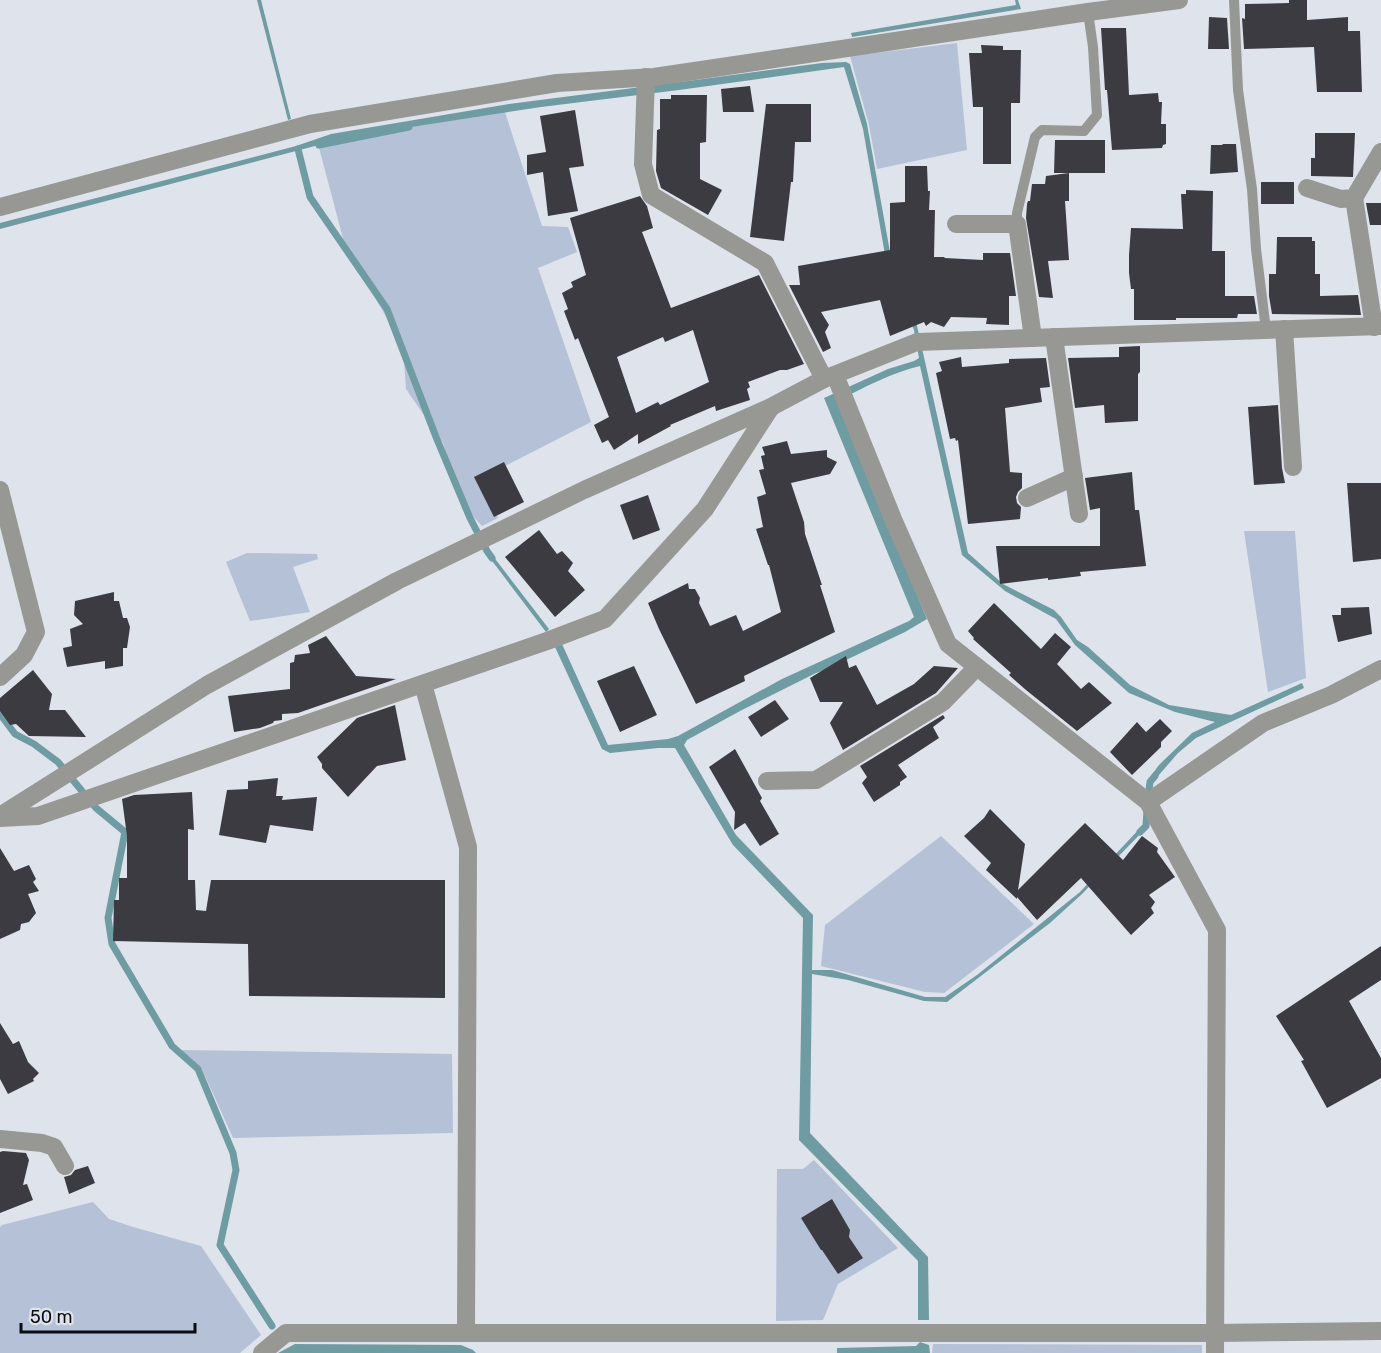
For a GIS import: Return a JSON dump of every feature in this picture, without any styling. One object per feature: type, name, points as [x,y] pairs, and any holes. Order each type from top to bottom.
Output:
[{"type":"street","points":[[0,207],[310,124],[557,83],[646,77],[1179,0]]},
{"type":"street","points":[[646,77],[642,164],[651,195],[765,263],[829,377],[948,644],[1148,802],[1217,930],[1215,1353]]},
{"type":"street","points":[[0,817],[207,685],[397,581],[584,490],[771,407],[829,377],[917,342],[1377,326],[1354,198],[1381,152]]},
{"type":"street","points":[[1307,188],[1341,199],[1354,198]]},
{"type":"street","points":[[956,224],[1017,224],[1033,338]]},
{"type":"street","points":[[1275,330],[1293,467]]},
{"type":"street","points":[[1053,337],[1079,514]]},
{"type":"street","points":[[0,817],[38,816],[605,619],[705,508],[771,407]]},
{"type":"street","points":[[1027,498],[1074,477]]},
{"type":"street","points":[[0,490],[36,632],[24,655],[0,677]]},
{"type":"street","points":[[767,781],[816,780],[943,702],[976,667]]},
{"type":"street","points":[[1148,802],[1263,723],[1331,695],[1381,669]]},
{"type":"street","points":[[423,684],[468,847],[466,1333]]},
{"type":"street","points":[[0,1139],[42,1143],[54,1147],[65,1166]]},
{"type":"street","points":[[262,1353],[286,1333],[1381,1331]]},
{"type":"lane","points":[[1234,0],[1238,90],[1252,189],[1256,249],[1275,330]]},
{"type":"lane","points":[[1017,224],[1017,213],[1035,137],[1042,130],[1084,130],[1097,115],[1093,47],[1088,12]]},
{"type":"shaded area","points":[[257,0],[261,0],[291,119],[288,120]]},
{"type":"shaded area","points":[[1015,0],[1018,0],[1021,9],[852,37],[851,33],[1016,5]]},
{"type":"shaded area","points":[[957,43],[967,150],[877,169],[869,125],[850,56]]},
{"type":"shaded area","points":[[846,62],[850,64],[867,124],[892,263],[917,326],[968,553],[1003,584],[1054,610],[1077,640],[1130,685],[1169,705],[1231,715],[1302,683],[1304,688],[1196,738],[1178,753],[1152,783],[1147,781],[1159,765],[1192,733],[1215,722],[1175,712],[1129,693],[1075,645],[1056,619],[1005,591],[962,555],[920,366],[889,376],[837,401],[927,619],[905,632],[740,711],[687,740],[684,745],[736,835],[813,915],[812,970],[832,970],[925,997],[945,997],[977,975],[1080,892],[1143,825],[1147,827],[1082,894],[1050,923],[947,1002],[924,1001],[848,980],[812,974],[810,1133],[928,1257],[929,1320],[918,1320],[918,1261],[799,1140],[803,918],[733,845],[675,748],[610,753],[602,749],[555,647],[562,644],[608,745],[678,736],[782,679],[914,617],[824,398],[888,369],[919,358],[914,330],[887,266],[863,129],[844,67],[541,107],[353,136],[0,229],[0,223],[296,146],[331,134],[509,104],[822,63]]},
{"type":"shaded area","points":[[503,106],[542,226],[568,227],[577,252],[538,268],[591,422],[478,480],[498,518],[482,526],[463,506],[443,443],[406,389],[403,346],[345,246],[317,140]]},
{"type":"shaded area","points":[[1244,531],[1295,531],[1306,678],[1268,692]]},
{"type":"shaded area","points":[[489,551],[549,629],[546,632],[486,553]]},
{"type":"shaded area","points":[[247,553],[317,554],[318,559],[293,567],[310,612],[250,621],[226,562]]},
{"type":"shaded area","points":[[941,836],[1034,924],[944,993],[925,992],[821,966],[825,925]]},
{"type":"shaded area","points":[[180,1050],[452,1054],[453,1133],[233,1138],[202,1069]]},
{"type":"shaded area","points":[[814,1160],[898,1248],[838,1284],[823,1320],[776,1321],[777,1169],[803,1169]]},
{"type":"shaded area","points":[[93,1202],[109,1219],[201,1246],[261,1335],[240,1353],[0,1353],[0,1227]]},
{"type":"shaded area","points":[[920,1342],[929,1345],[930,1353],[837,1353],[837,1348],[916,1346]]},
{"type":"shaded area","points":[[295,1344],[461,1345],[476,1353],[278,1353]]},
{"type":"shaded area","points":[[933,1344],[1202,1345],[1202,1353],[932,1353]]},
{"type":"building","points":[[1289,0],[1307,0],[1307,20],[1348,17],[1348,31],[1360,31],[1362,92],[1317,92],[1314,47],[1244,49],[1242,18],[1245,19],[1245,4],[1289,3]]},
{"type":"building","points":[[1209,17],[1227,18],[1229,49],[1208,49]]},
{"type":"building","points":[[1101,28],[1126,28],[1129,95],[1158,93],[1159,102],[1162,102],[1161,124],[1166,124],[1166,144],[1162,148],[1112,150]]},
{"type":"building","points":[[981,45],[1003,46],[1003,50],[1021,50],[1020,103],[1011,103],[1011,164],[983,164],[983,107],[973,107],[969,53],[982,53]]},
{"type":"building","points":[[750,86],[754,112],[723,112],[721,89]]},
{"type":"building","points":[[671,95],[707,95],[706,142],[700,143],[700,179],[722,190],[708,215],[661,188],[656,171],[660,99],[671,99]]},
{"type":"building","points":[[766,104],[811,104],[811,142],[795,142],[793,182],[791,182],[784,241],[750,237]]},
{"type":"building","points":[[575,110],[584,166],[569,168],[578,211],[548,216],[543,172],[527,175],[527,155],[546,152],[540,116]]},
{"type":"building","points":[[1315,133],[1355,133],[1353,177],[1311,176],[1311,158],[1315,158]]},
{"type":"building","points":[[1055,140],[1105,140],[1105,173],[1054,173]]},
{"type":"building","points":[[1236,144],[1238,172],[1210,174],[1211,145]]},
{"type":"building","points":[[905,166],[927,166],[928,191],[930,191],[929,210],[935,210],[934,257],[983,260],[983,253],[1010,253],[1016,296],[1009,296],[1009,325],[986,324],[987,318],[951,317],[944,327],[931,322],[926,326],[924,322],[890,336],[880,300],[821,312],[829,325],[825,332],[831,348],[823,352],[789,285],[800,285],[798,266],[890,250],[890,203],[905,202]]},
{"type":"building","points":[[1069,173],[1069,201],[1065,201],[1069,260],[1048,261],[1053,298],[1039,297],[1026,218],[1027,204],[1030,201],[1032,184],[1045,184],[1046,176]]},
{"type":"building","points":[[1261,182],[1294,182],[1294,204],[1261,204]]},
{"type":"building","points":[[1186,190],[1213,191],[1212,251],[1225,251],[1225,296],[1254,296],[1257,314],[1238,314],[1237,318],[1134,320],[1134,289],[1131,289],[1129,273],[1131,228],[1183,229],[1181,194],[1186,194]]},
{"type":"building","points":[[640,196],[647,206],[653,228],[642,232],[671,308],[759,275],[804,364],[748,382],[750,400],[716,411],[715,406],[670,425],[638,444],[638,434],[614,450],[608,440],[602,443],[594,425],[609,417],[578,338],[575,340],[564,311],[568,309],[562,293],[573,287],[571,282],[586,275],[570,218]],"holes":[[[693,330],[709,382],[660,405],[658,402],[636,413],[617,357],[663,337],[665,342]]]},
{"type":"building","points":[[1366,203],[1381,203],[1381,225],[1370,225]]},
{"type":"building","points":[[1277,237],[1312,237],[1312,241],[1315,241],[1315,274],[1320,274],[1320,296],[1358,295],[1361,315],[1272,314],[1269,274],[1276,274]]},
{"type":"building","points":[[1140,346],[1138,421],[1105,423],[1104,405],[1075,408],[1068,358],[1119,357],[1119,347]]},
{"type":"building","points":[[961,357],[962,367],[1009,363],[1009,359],[1046,358],[1050,387],[1040,388],[1042,402],[1005,408],[1010,472],[1022,473],[1022,488],[1016,497],[1021,507],[1020,519],[968,524],[958,440],[950,439],[936,373],[942,371],[939,362]]},
{"type":"building","points":[[1278,405],[1285,483],[1254,485],[1248,407]]},
{"type":"building","points":[[787,441],[791,454],[827,450],[827,457],[837,462],[830,474],[791,483],[835,632],[744,676],[745,681],[696,704],[648,603],[688,583],[689,589],[695,589],[700,598],[699,603],[710,626],[736,615],[743,631],[781,612],[769,565],[756,529],[763,527],[757,497],[766,494],[759,470],[764,469],[761,456],[765,455],[762,447]]},
{"type":"building","points":[[504,462],[524,502],[494,517],[474,477]]},
{"type":"building","points":[[1132,472],[1135,510],[1139,510],[1146,566],[1080,572],[1081,576],[1000,584],[996,546],[1100,546],[1100,508],[1090,510],[1085,478]]},
{"type":"building","points":[[1347,483],[1381,483],[1381,559],[1353,562]]},
{"type":"building","points":[[648,495],[660,530],[633,540],[620,505]]},
{"type":"building","points":[[539,530],[557,554],[562,551],[573,563],[568,571],[585,590],[555,617],[505,557]]},
{"type":"building","points":[[114,592],[114,601],[119,601],[123,618],[127,618],[130,627],[127,648],[123,648],[123,666],[105,669],[105,661],[67,667],[63,648],[72,646],[70,629],[83,624],[74,615],[75,601]]},
{"type":"building","points":[[994,603],[1041,649],[1055,633],[1071,647],[1057,664],[1081,689],[1089,682],[1112,703],[1077,731],[1026,690],[1009,675],[1011,673],[973,639],[968,631]]},
{"type":"building","points":[[1369,607],[1372,634],[1338,642],[1332,615],[1341,615],[1341,608]]},
{"type":"building","points":[[326,636],[356,676],[396,679],[298,713],[282,714],[282,720],[260,728],[234,732],[228,696],[290,689],[290,663],[294,662],[295,655],[310,653],[308,645]]},
{"type":"building","points":[[846,656],[849,668],[856,665],[877,705],[914,684],[934,666],[958,668],[936,693],[843,750],[830,723],[843,702],[820,702],[810,678]]},
{"type":"building","points":[[634,666],[657,715],[620,732],[597,681]]},
{"type":"building","points":[[33,670],[52,694],[49,710],[65,710],[86,737],[29,736],[16,724],[10,725],[0,711],[0,698]]},
{"type":"building","points":[[775,700],[789,719],[761,737],[748,717]]},
{"type":"building","points":[[395,705],[406,760],[377,766],[348,797],[322,768],[317,757],[357,718]]},
{"type":"building","points":[[943,715],[945,718],[933,727],[939,738],[898,765],[907,777],[900,782],[900,785],[874,802],[862,783],[867,777],[860,766]]},
{"type":"building","points":[[1160,719],[1172,731],[1161,742],[1161,747],[1132,775],[1110,752],[1137,722],[1146,732]]},
{"type":"building","points":[[735,749],[779,834],[760,846],[745,823],[734,830],[735,812],[709,767]]},
{"type":"building","points":[[278,778],[276,796],[283,796],[282,800],[317,797],[313,831],[270,825],[266,843],[219,835],[227,790],[248,789],[248,781]]},
{"type":"building","points":[[192,792],[194,830],[188,829],[188,880],[195,880],[196,910],[206,911],[211,880],[445,880],[445,998],[249,996],[248,944],[113,941],[114,900],[119,900],[119,878],[127,878],[127,836],[122,799],[134,795]]},
{"type":"building","points":[[990,809],[1025,844],[1018,890],[1085,823],[1123,860],[1142,836],[1158,848],[1157,852],[1175,877],[1149,895],[1155,902],[1151,908],[1154,913],[1131,935],[1081,878],[1037,920],[1017,897],[1017,899],[986,870],[991,863],[964,836],[984,818]]},
{"type":"building","points":[[0,848],[14,871],[29,865],[36,879],[33,882],[39,891],[28,894],[36,913],[29,922],[21,924],[20,930],[0,939]]},
{"type":"building","points":[[1381,946],[1381,980],[1349,1001],[1381,1058],[1381,1078],[1327,1108],[1301,1061],[1304,1060],[1276,1016]]},
{"type":"building","points":[[0,1023],[13,1044],[19,1041],[28,1062],[39,1073],[33,1079],[34,1081],[8,1094],[0,1079]]},
{"type":"building","points":[[0,1152],[26,1153],[29,1160],[23,1185],[27,1184],[33,1200],[0,1213]]},
{"type":"building","points":[[88,1166],[95,1183],[69,1194],[64,1177]]},
{"type":"building","points":[[832,1199],[850,1230],[849,1237],[863,1258],[838,1274],[801,1218]]},
{"type":"waterway","points":[[319,145],[409,127]]},
{"type":"waterway","points":[[298,149],[310,197],[387,309],[470,518],[492,558]]},
{"type":"waterway","points":[[0,714],[15,734],[34,744],[58,762],[96,808],[125,832],[108,918],[112,944],[172,1046],[198,1069],[233,1153],[236,1170],[220,1245],[272,1326]]},
{"type":"waterway","points":[[1148,798],[1150,782],[1155,776]]},
{"type":"waterway","points":[[1140,832],[1146,826],[1147,810]]}]
